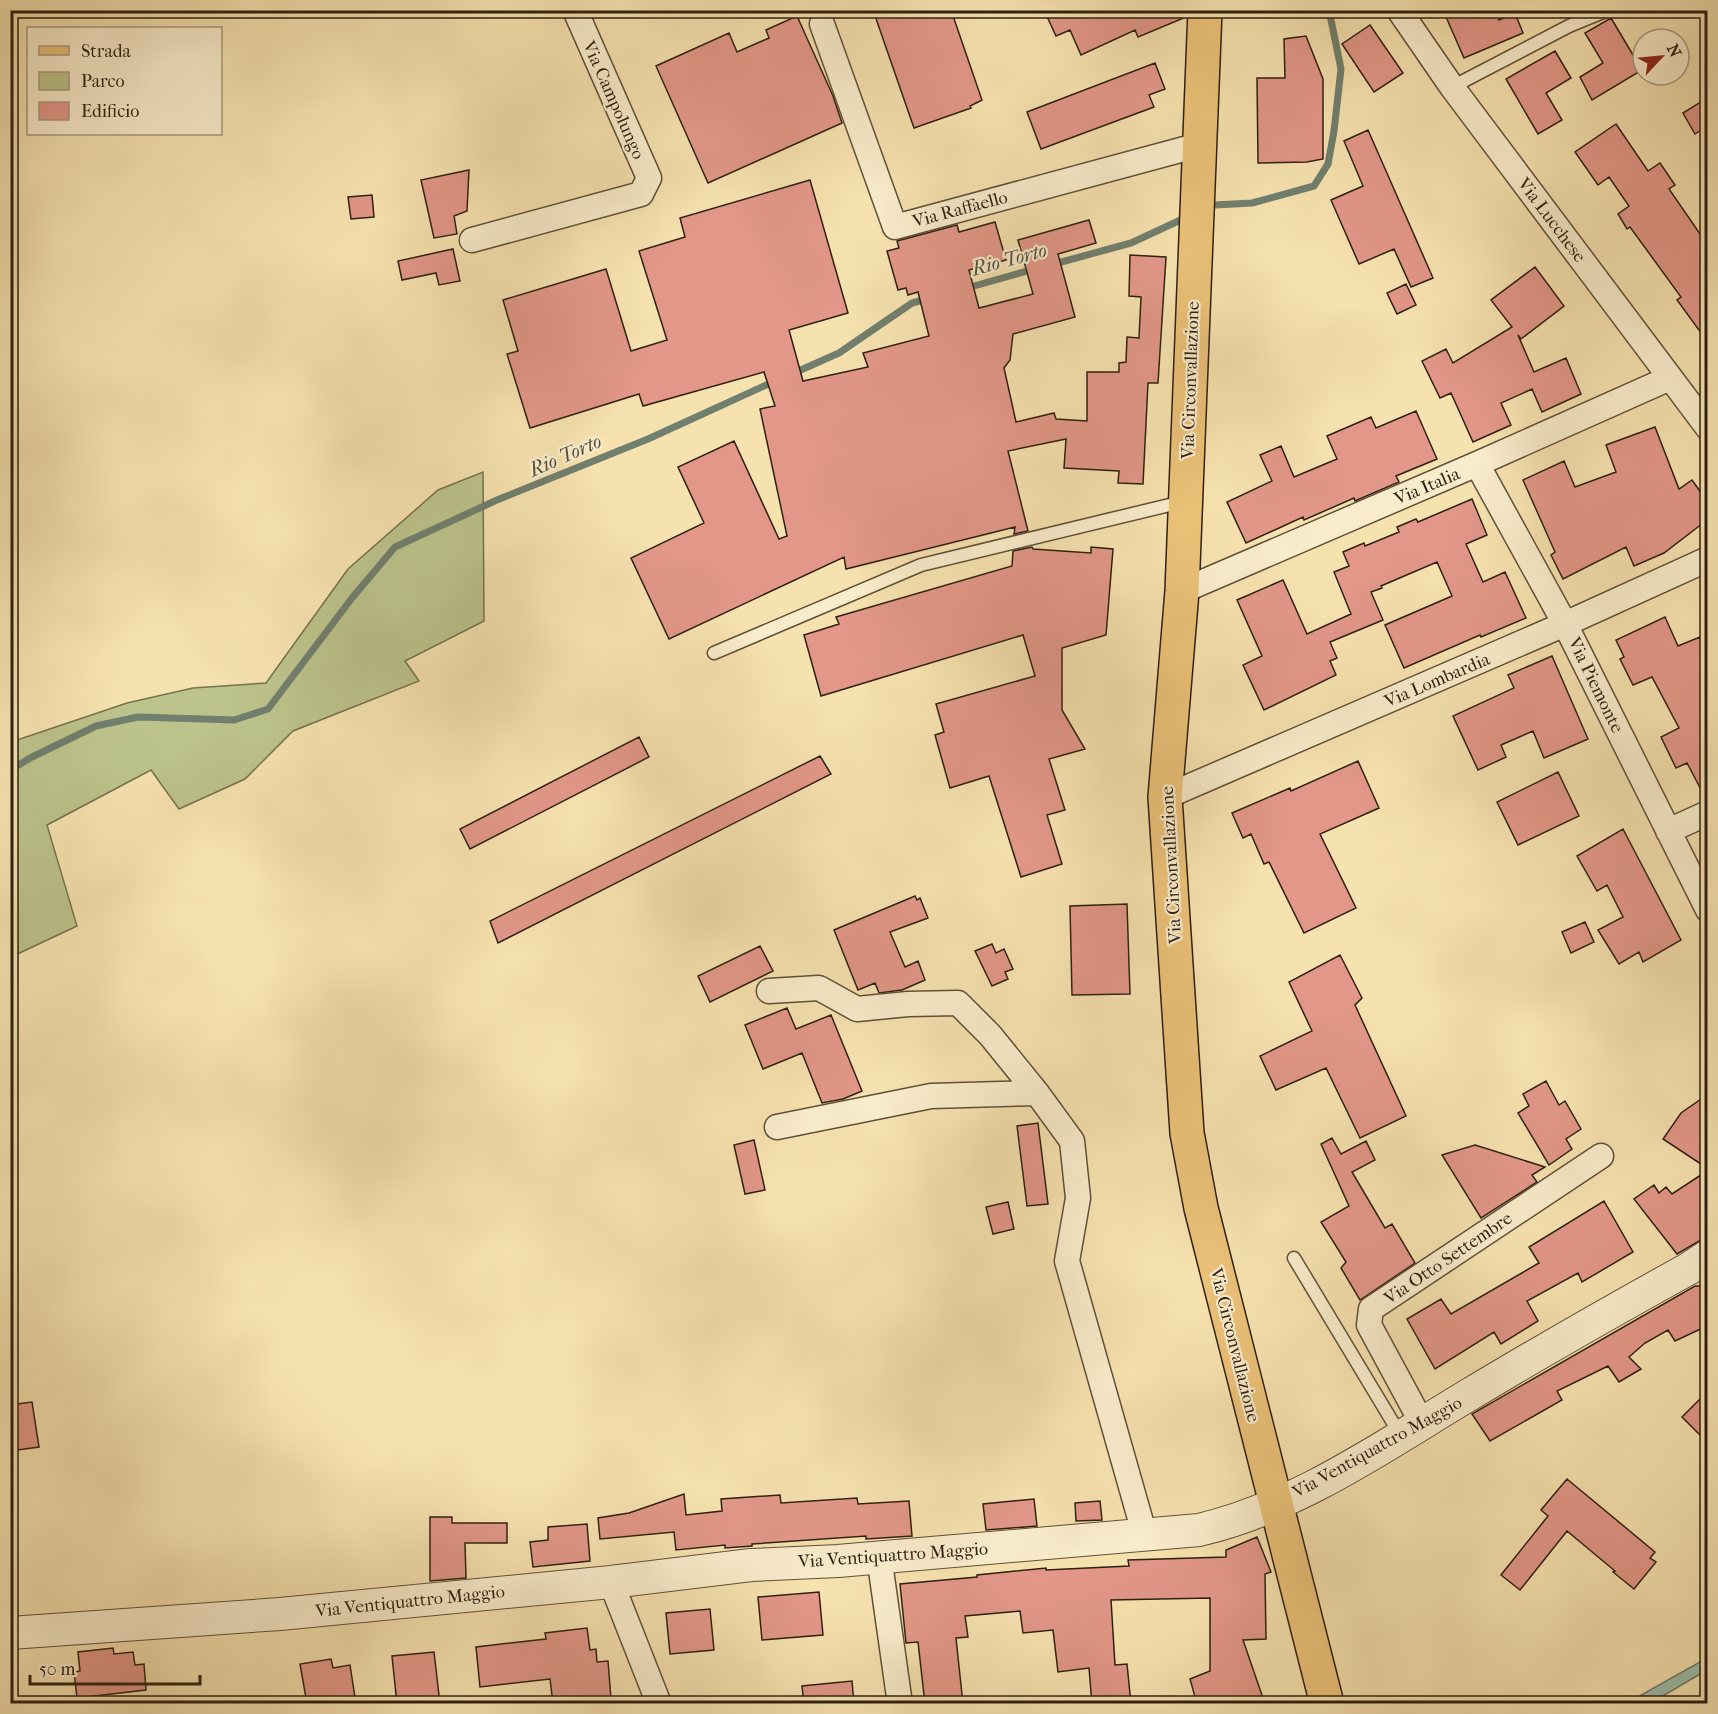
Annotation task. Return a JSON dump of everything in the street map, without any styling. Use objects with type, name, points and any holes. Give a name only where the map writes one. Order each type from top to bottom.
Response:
[{"type":"main road","name":"Via Circonvallazione","points":[[1205,10],[1182,591],[1165,797],[1186,1133],[1201,1208],[1327,1704]]},
{"type":"street","name":"Via Campolungo","points":[[472,240],[641,194],[649,178],[575,10]]},
{"type":"street","name":"Via Lucchese","points":[[1398,10],[1452,87],[1707,428]]},
{"type":"street","name":"Via Raffaello","points":[[822,24],[895,227],[1199,145]]},
{"type":"street","name":"Via Italia","points":[[1182,591],[1670,378]]},
{"type":"street","name":"Via Piemonte","points":[[1477,464],[1565,624],[1707,910]]},
{"type":"street","name":"Via Lombardia","points":[[1165,797],[1565,624],[1707,559]]},
{"type":"street","points":[[1668,831],[1707,813]]},
{"type":"street","points":[[769,991],[819,988],[857,1009],[908,1004],[958,1003],[990,1035],[1072,1141],[1078,1198],[1067,1261],[1145,1536]]},
{"type":"street","points":[[777,1127],[931,1096],[1037,1093]]},
{"type":"street","name":"Via Otto Settembre","points":[[1412,1430],[1369,1325],[1371,1309],[1601,1156]]},
{"type":"street","name":"Via Ventiquattro Maggio","points":[[10,1633],[280,1614],[610,1582],[751,1565],[838,1561],[1145,1536],[1219,1526],[1238,1520],[1332,1477],[1707,1256]]},
{"type":"street","points":[[879,1556],[900,1704]]},
{"type":"street","points":[[610,1582],[658,1704]]},
{"type":"lane","points":[[1452,87],[1569,27],[1608,10]]},
{"type":"lane","points":[[714,653],[921,565],[1185,501]]},
{"type":"lane","points":[[1294,1258],[1412,1430]]},
{"type":"green space","points":[[483,472],[484,621],[405,661],[419,681],[293,731],[245,779],[179,809],[151,770],[47,825],[77,926],[11,957],[11,742],[127,703],[193,688],[266,683],[348,569],[438,490]]},
{"type":"shaded area","points":[[1707,1658],[1707,1670],[1651,1703],[1627,1703]]},
{"type":"building","points":[[873,10],[951,10],[982,100],[970,106],[971,108],[914,128]]},
{"type":"building","points":[[1044,10],[1186,10],[1186,17],[1138,37],[1135,30],[1081,55],[1070,30],[1056,36]]},
{"type":"building","points":[[1443,10],[1495,10],[1499,20],[1515,13],[1523,33],[1464,58]]},
{"type":"building","points":[[797,16],[833,96],[842,123],[708,183],[656,66],[729,33],[737,52],[769,38],[766,30]]},
{"type":"building","points":[[1611,18],[1631,52],[1631,77],[1592,100],[1580,77],[1603,63],[1585,33]]},
{"type":"building","points":[[1370,25],[1403,73],[1374,92],[1342,44]]},
{"type":"building","points":[[1306,36],[1323,79],[1323,159],[1307,162],[1258,163],[1257,78],[1285,78],[1284,39]]},
{"type":"building","points":[[1555,51],[1571,78],[1546,93],[1562,120],[1538,134],[1506,79]]},
{"type":"building","points":[[1155,63],[1165,89],[1149,95],[1154,107],[1041,149],[1027,112]]},
{"type":"building","points":[[1707,98],[1707,126],[1695,134],[1683,113]]},
{"type":"building","points":[[1616,124],[1648,171],[1660,163],[1675,185],[1669,189],[1707,244],[1707,341],[1677,300],[1681,297],[1630,227],[1627,229],[1618,214],[1629,206],[1609,177],[1598,185],[1575,152]]},
{"type":"building","points":[[1368,130],[1433,278],[1411,287],[1394,249],[1359,264],[1331,200],[1363,186],[1344,141]]},
{"type":"building","points":[[469,170],[467,211],[454,216],[457,234],[434,238],[421,180]]},
{"type":"building","points":[[810,180],[848,313],[789,330],[803,381],[868,367],[863,353],[929,336],[918,292],[908,295],[906,288],[898,290],[887,251],[899,248],[897,241],[957,225],[959,232],[995,222],[1006,260],[969,270],[979,308],[1033,294],[1018,240],[1089,220],[1096,243],[1058,254],[1075,317],[1013,334],[1010,360],[1004,368],[1016,422],[1054,413],[1056,419],[1087,421],[1087,372],[1119,372],[1119,363],[1126,362],[1127,337],[1139,338],[1141,297],[1129,296],[1130,255],[1166,257],[1158,383],[1148,383],[1143,484],[1118,483],[1119,471],[1064,468],[1066,439],[1008,451],[1028,531],[1014,534],[1015,527],[846,569],[844,557],[669,639],[631,558],[704,523],[678,467],[734,441],[779,539],[787,536],[760,409],[775,406],[764,372],[643,406],[639,394],[530,428],[507,354],[518,351],[503,300],[606,269],[631,351],[667,340],[639,251],[685,237],[680,218]]},
{"type":"building","points":[[372,195],[374,217],[351,219],[348,197]]},
{"type":"building","points":[[453,249],[460,281],[439,285],[436,273],[402,280],[398,261]]},
{"type":"building","points":[[1535,267],[1564,306],[1521,339],[1518,335],[1534,372],[1566,358],[1581,394],[1542,412],[1532,389],[1501,403],[1511,425],[1473,442],[1451,393],[1440,398],[1422,361],[1446,349],[1453,363],[1512,327],[1491,300]]},
{"type":"building","points":[[1406,284],[1416,305],[1397,314],[1387,293]]},
{"type":"building","points":[[1416,411],[1437,459],[1396,476],[1399,482],[1355,501],[1354,498],[1304,520],[1303,517],[1246,543],[1227,502],[1272,481],[1260,455],[1281,446],[1294,477],[1337,459],[1327,436],[1371,417],[1376,428]]},
{"type":"building","points":[[1655,427],[1679,489],[1692,480],[1707,501],[1707,520],[1664,553],[1634,566],[1626,547],[1563,579],[1551,555],[1555,552],[1523,480],[1564,461],[1575,487],[1616,472],[1606,445]]},
{"type":"building","points":[[1472,499],[1487,535],[1466,544],[1483,582],[1505,572],[1526,618],[1404,668],[1385,625],[1452,596],[1437,562],[1371,592],[1383,620],[1330,642],[1337,658],[1330,661],[1336,675],[1264,710],[1243,665],[1262,656],[1237,600],[1283,580],[1307,634],[1351,614],[1334,572],[1349,566],[1343,552],[1364,543],[1365,546],[1399,532],[1397,527],[1416,519],[1418,522]]},
{"type":"building","points":[[1032,547],[1033,549],[1091,553],[1091,547],[1113,549],[1106,635],[1062,648],[1062,710],[1085,749],[1049,759],[1065,810],[1047,815],[1062,864],[1021,877],[989,776],[950,788],[935,735],[944,732],[936,704],[1035,676],[1023,635],[821,696],[804,635],[839,624],[836,617],[1012,566],[1013,551]]},
{"type":"building","points":[[1665,617],[1678,646],[1700,637],[1707,653],[1707,799],[1687,763],[1676,768],[1661,737],[1679,728],[1652,677],[1633,685],[1620,659],[1624,657],[1616,640]]},
{"type":"building","points":[[1552,656],[1588,739],[1544,758],[1533,731],[1501,745],[1506,757],[1478,770],[1453,716],[1514,688],[1508,675]]},
{"type":"building","points":[[639,737],[649,757],[470,849],[460,829]]},
{"type":"building","points":[[820,756],[831,774],[498,943],[490,921]]},
{"type":"building","points":[[1358,761],[1379,808],[1320,834],[1356,908],[1304,933],[1269,862],[1264,864],[1251,834],[1243,838],[1232,813],[1290,788],[1291,791]]},
{"type":"building","points":[[1558,772],[1579,816],[1518,845],[1497,802]]},
{"type":"building","points":[[1623,829],[1681,940],[1643,962],[1639,952],[1619,964],[1598,930],[1623,917],[1607,885],[1597,891],[1577,856]]},
{"type":"building","points":[[915,896],[917,900],[920,898],[928,918],[890,932],[905,967],[918,961],[925,980],[902,990],[879,993],[875,983],[858,990],[834,930]]},
{"type":"building","points":[[1127,904],[1130,994],[1072,995],[1070,906]]},
{"type":"building","points":[[1585,922],[1594,942],[1571,953],[1562,932]]},
{"type":"building","points":[[992,944],[996,953],[1004,949],[1013,969],[1005,972],[1008,979],[992,986],[975,951]]},
{"type":"building","points":[[760,946],[773,971],[710,1002],[698,976]]},
{"type":"building","points":[[1340,955],[1362,998],[1355,1005],[1406,1116],[1360,1138],[1326,1068],[1276,1090],[1260,1056],[1312,1031],[1289,982]]},
{"type":"building","points":[[787,1008],[796,1029],[831,1015],[862,1091],[843,1099],[822,1103],[802,1053],[763,1069],[745,1025]]},
{"type":"building","points":[[1546,1081],[1559,1105],[1565,1101],[1581,1129],[1566,1139],[1572,1149],[1549,1165],[1518,1113],[1529,1106],[1523,1094]]},
{"type":"building","points":[[1707,1095],[1707,1168],[1663,1139],[1681,1113]]},
{"type":"building","points":[[1038,1123],[1048,1204],[1027,1206],[1017,1126]]},
{"type":"building","points":[[1332,1138],[1341,1154],[1366,1141],[1375,1160],[1352,1172],[1385,1228],[1392,1224],[1415,1263],[1360,1300],[1341,1268],[1346,1262],[1321,1222],[1349,1206],[1321,1144]]},
{"type":"building","points":[[754,1140],[765,1190],[745,1194],[734,1145]]},
{"type":"building","points":[[1475,1145],[1545,1167],[1532,1175],[1537,1182],[1481,1218],[1442,1155]]},
{"type":"building","points":[[1707,1171],[1707,1231],[1701,1240],[1677,1254],[1634,1199],[1654,1185],[1659,1193],[1666,1187],[1672,1194]]},
{"type":"building","points":[[1604,1201],[1633,1252],[1582,1282],[1578,1273],[1527,1301],[1538,1321],[1501,1344],[1494,1332],[1435,1369],[1407,1319],[1441,1299],[1451,1314],[1539,1263],[1529,1247]]},
{"type":"building","points":[[1008,1202],[1014,1229],[993,1234],[986,1207]]},
{"type":"building","points":[[1695,1286],[1707,1286],[1707,1326],[1675,1341],[1668,1330],[1645,1343],[1629,1357],[1641,1369],[1619,1382],[1608,1366],[1557,1391],[1562,1400],[1490,1441],[1472,1414]]},
{"type":"building","points":[[1707,1392],[1707,1442],[1682,1417]]},
{"type":"building","points":[[32,1402],[39,1447],[10,1451],[10,1405]]},
{"type":"building","points":[[1567,1479],[1655,1552],[1650,1558],[1656,1562],[1634,1589],[1567,1531],[1520,1590],[1501,1575],[1548,1516],[1541,1510]]},
{"type":"building","points":[[684,1494],[686,1515],[722,1511],[721,1499],[780,1495],[781,1503],[857,1498],[858,1504],[909,1501],[912,1536],[866,1539],[866,1536],[676,1550],[674,1532],[600,1539],[598,1518],[629,1513]]},
{"type":"building","points":[[1034,1499],[1037,1526],[986,1530],[983,1504]]},
{"type":"building","points":[[1100,1501],[1102,1520],[1076,1521],[1075,1503]]},
{"type":"building","points":[[430,1517],[452,1517],[452,1523],[507,1523],[507,1543],[465,1543],[466,1578],[430,1581]]},
{"type":"building","points":[[587,1524],[590,1561],[533,1567],[530,1542],[548,1540],[548,1527]]},
{"type":"building","points":[[1257,1537],[1271,1572],[1265,1574],[1266,1639],[1243,1640],[1265,1704],[1197,1704],[1190,1679],[1210,1671],[1210,1598],[1111,1600],[1115,1665],[1127,1664],[1131,1704],[1092,1704],[1089,1668],[1058,1672],[1053,1630],[1023,1633],[1020,1611],[965,1616],[968,1637],[956,1638],[963,1704],[925,1704],[918,1642],[906,1643],[900,1584],[1046,1568],[1046,1570],[1129,1566],[1128,1560],[1226,1557],[1226,1550]]},
{"type":"building","points":[[819,1592],[823,1635],[762,1640],[758,1597]]},
{"type":"building","points":[[710,1609],[714,1650],[670,1654],[666,1613]]},
{"type":"building","points":[[587,1628],[590,1650],[596,1649],[597,1662],[608,1661],[611,1699],[553,1704],[550,1679],[480,1687],[476,1647],[546,1639],[545,1633]]},
{"type":"building","points":[[113,1648],[114,1654],[133,1652],[135,1665],[144,1664],[146,1690],[77,1698],[74,1672],[80,1671],[78,1652]]},
{"type":"building","points":[[434,1652],[440,1704],[397,1704],[392,1656]]},
{"type":"building","points":[[331,1659],[333,1668],[350,1665],[356,1704],[307,1704],[300,1664]]},
{"type":"building","points":[[852,1681],[854,1704],[804,1704],[802,1686]]},
{"type":"waterway","points":[[1215,205],[1252,203],[1314,186],[1328,164],[1341,69],[1329,10]]},
{"type":"waterway","name":"Rio Torto","points":[[1054,264],[1131,243],[1187,217]]},
{"type":"waterway","name":"Rio Torto","points":[[967,288],[1034,269]]},
{"type":"waterway","name":"Rio Torto","points":[[794,373],[839,353],[912,303],[927,299]]},
{"type":"waterway","name":"Rio Torto","points":[[10,770],[96,726],[138,717],[234,720],[268,709],[352,598],[395,547],[497,500],[648,439],[775,381]]}]
